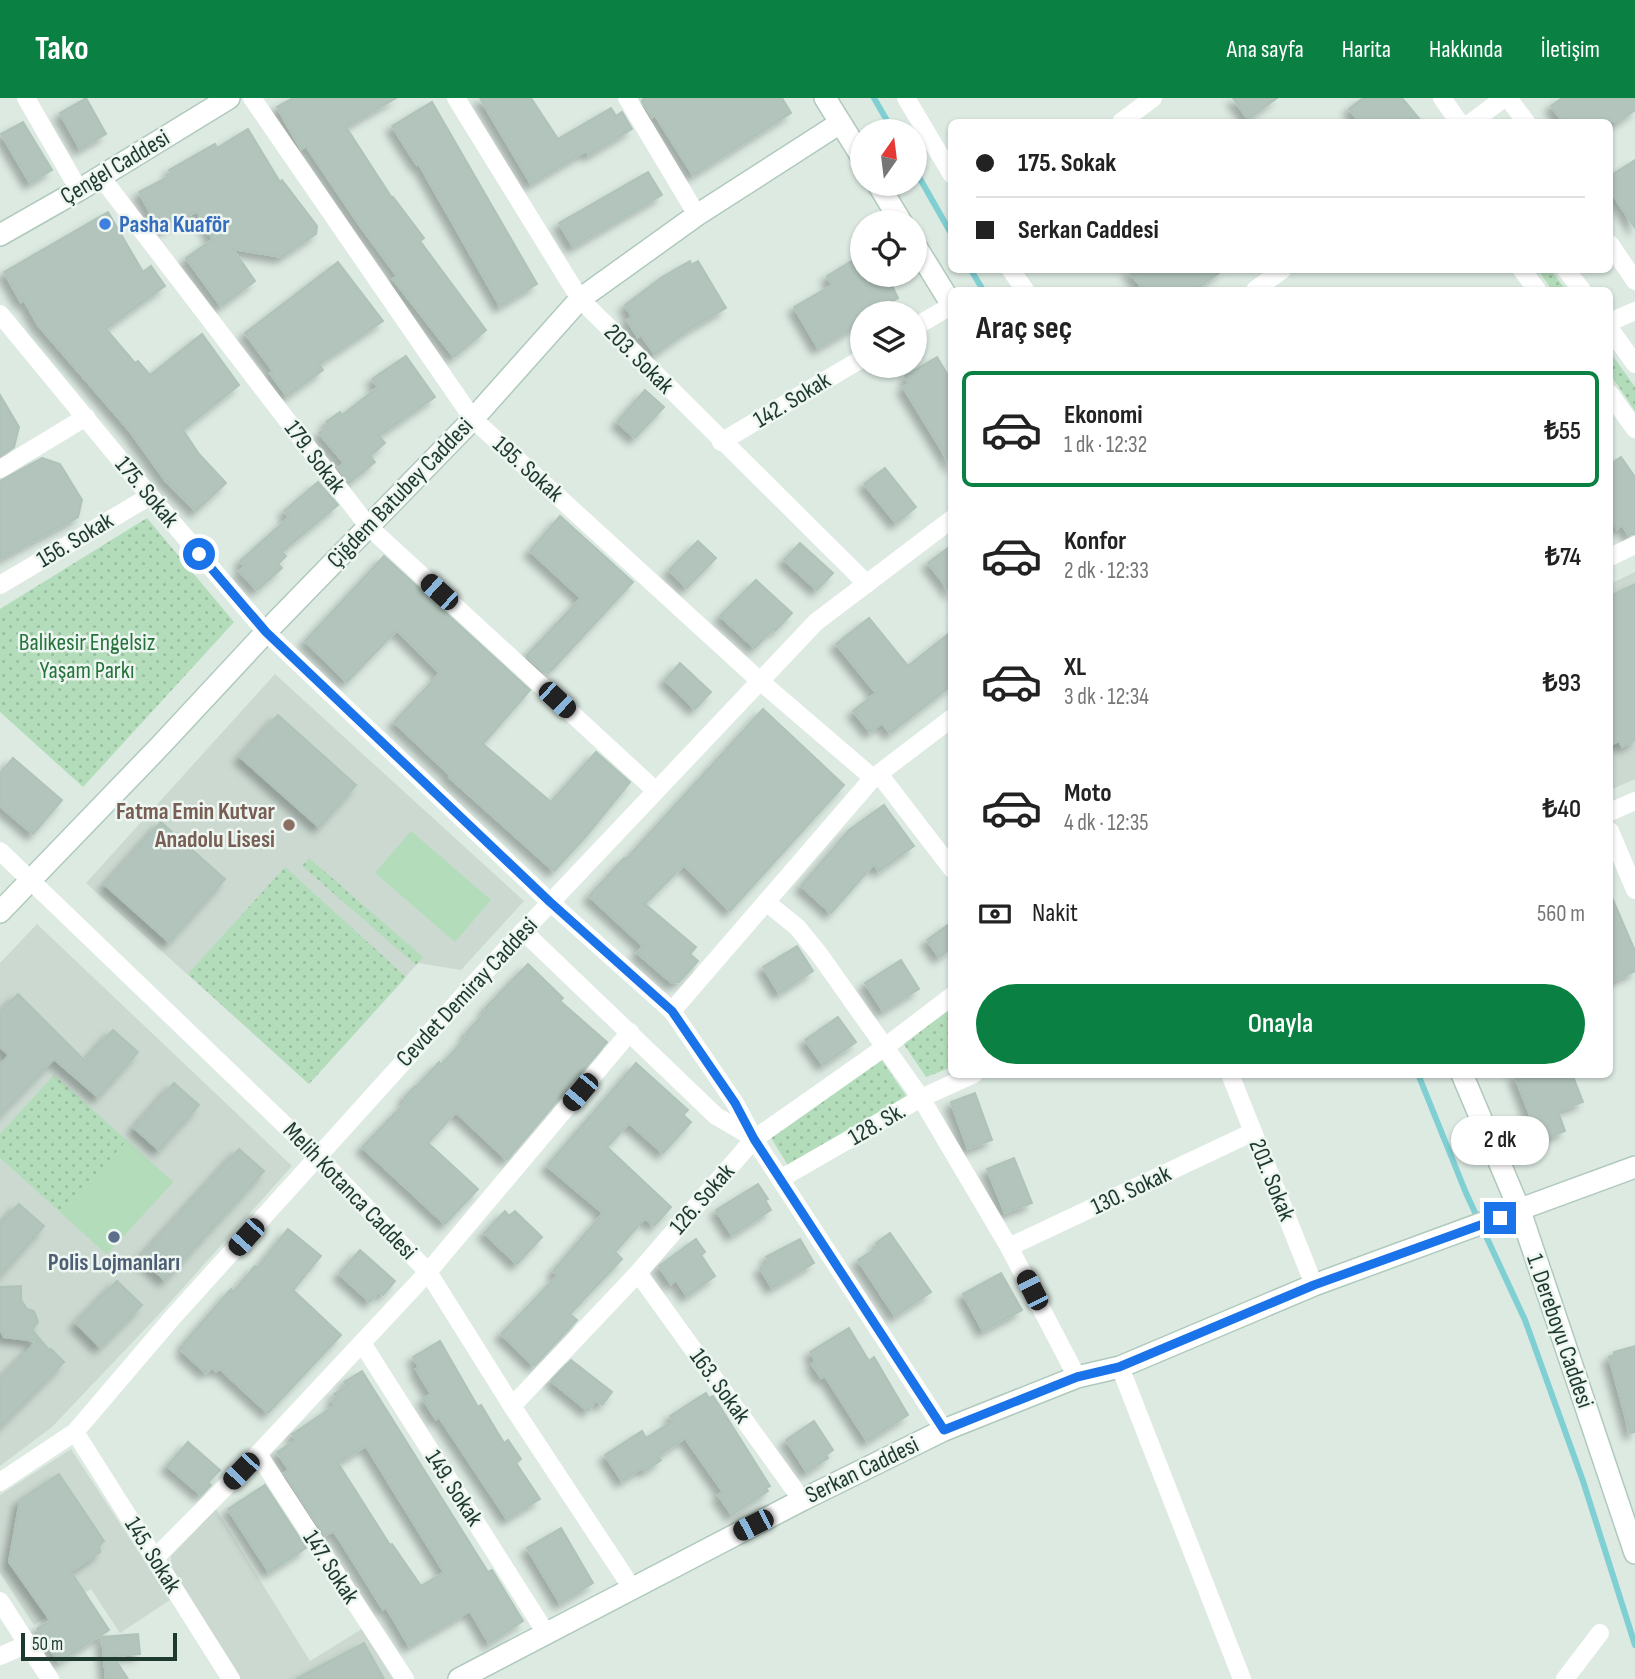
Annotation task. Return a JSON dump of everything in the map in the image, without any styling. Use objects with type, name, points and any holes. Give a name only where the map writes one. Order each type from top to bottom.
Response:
[{"type":"main road","name":"Çengel Caddesi","points":[[0,235],[229,98]]},
{"type":"main road","points":[[825,98],[850,139]]},
{"type":"main road","name":"Çiğdem Batubey Caddesi","points":[[0,912],[473,419],[580,299],[697,215],[840,123]]},
{"type":"main road","points":[[927,264],[948,299]]},
{"type":"main road","name":"1. Dereboyu Caddesi","points":[[1464,1078],[1520,1211],[1635,1553]]},
{"type":"main road","name":"Serkan Caddesi","points":[[459,1679],[802,1500],[944,1430],[1077,1377],[1119,1367],[1314,1285],[1635,1167]]},
{"type":"street","points":[[26,98],[79,190]]},
{"type":"street","name":"195. Sokak","points":[[252,98],[473,419],[760,681],[876,776],[948,864]]},
{"type":"street","name":"203. Sokak","points":[[456,98],[580,299],[721,442],[867,584]]},
{"type":"street","points":[[627,98],[697,215]]},
{"type":"street","points":[[906,98],[948,168]]},
{"type":"street","points":[[1125,119],[1153,98]]},
{"type":"street","points":[[1442,98],[1457,119]]},
{"type":"street","points":[[1476,119],[1506,98],[1524,119]]},
{"type":"street","name":"179. Sokak","points":[[101,177],[368,526],[656,791]]},
{"type":"street","points":[[1613,248],[1634,276]]},
{"type":"street","points":[[1260,287],[1278,273]]},
{"type":"street","points":[[1568,273],[1580,287]]},
{"type":"street","points":[[927,320],[948,307]]},
{"type":"street","points":[[1613,321],[1635,311]]},
{"type":"street","name":"175. Sokak","points":[[0,314],[266,632],[550,902],[672,1011],[735,1103],[754,1139],[782,1178],[944,1430]]},
{"type":"street","points":[[1613,333],[1635,364]]},
{"type":"street","name":"142. Sokak","points":[[721,442],[850,366]]},
{"type":"street","points":[[1613,398],[1635,429]]},
{"type":"street","points":[[0,469],[86,417]]},
{"type":"street","name":"156. Sokak","points":[[0,585],[150,496]]},
{"type":"street","name":"Cevdet Demiray Caddesi","points":[[0,1482],[75,1432],[317,1156],[550,902],[816,622],[948,522]]},
{"type":"street","points":[[1613,556],[1635,545]]},
{"type":"street","points":[[672,1011],[876,776],[948,721]]},
{"type":"street","points":[[1613,811],[1635,801]]},
{"type":"street","points":[[1613,838],[1635,890]]},
{"type":"street","name":"Melih Kotanca Caddesi","points":[[0,851],[317,1156],[428,1272],[512,1406],[632,1588]]},
{"type":"street","points":[[766,902],[797,927],[819,954],[921,1098],[1009,1247],[1077,1377]]},
{"type":"street","points":[[523,931],[716,1116],[754,1139]]},
{"type":"street","name":"126. Sokak","points":[[512,1406],[638,1273],[754,1139],[948,999]]},
{"type":"street","points":[[155,1558],[258,1454],[428,1272],[630,1032]]},
{"type":"street","name":"128. Sk.","points":[[782,1178],[921,1098],[965,1078]]},
{"type":"street","name":"201. Sokak","points":[[1232,1078],[1314,1285]]},
{"type":"street","name":"130. Sokak","points":[[1009,1247],[1253,1132]]},
{"type":"street","name":"163. Sokak","points":[[638,1273],[802,1500]]},
{"type":"street","name":"149. Sokak","points":[[362,1343],[547,1633]]},
{"type":"street","points":[[1119,1367],[1242,1679]]},
{"type":"street","name":"145. Sokak","points":[[75,1432],[231,1679]]},
{"type":"street","name":"147. Sokak","points":[[258,1454],[405,1679]]},
{"type":"street","points":[[0,1601],[50,1679]]},
{"type":"street","points":[[1565,1679],[1600,1633]]},
{"type":"street","points":[[0,1656],[28,1644]]},
{"type":"shaded area","points":[[1635,572],[1635,779],[1613,789],[1613,583]]},
{"type":"shaded area","name":"Fatma Emin Kutvar Anadolu Lisesi","points":[[275,674],[524,901],[461,970],[418,963],[309,1084],[86,883]]},
{"type":"shaded area","name":"Polis Lojmanları","points":[[37,924],[292,1166],[164,1309],[52,1427],[0,1466],[0,963]]},
{"type":"shaded area","points":[[71,1449],[170,1600],[120,1633],[91,1589],[34,1625],[0,1573],[0,1495]]},
{"type":"shaded area","points":[[216,1509],[310,1661],[362,1629],[393,1679],[241,1679],[171,1566],[171,1556]]},
{"type":"green space","points":[[1540,273],[1553,273],[1564,287],[1550,287]]},
{"type":"green space","points":[[1613,356],[1635,387],[1635,411],[1613,378]]},
{"type":"green space","name":"Balıkesir Engelsiz Yaşam Parkı","points":[[147,518],[234,622],[83,787],[0,712],[0,609]]},
{"type":"green space","points":[[411,831],[491,900],[455,942],[375,873]]},
{"type":"green space","points":[[309,858],[423,957],[416,965],[302,866]]},
{"type":"green space","points":[[285,867],[406,977],[309,1084],[188,974]]},
{"type":"green space","points":[[948,1011],[948,1069],[926,1077],[903,1043]]},
{"type":"green space","points":[[881,1059],[907,1097],[789,1167],[771,1138]]},
{"type":"green space","points":[[54,1075],[173,1182],[107,1254],[0,1158],[0,1134]]},
{"type":"green space","points":[[126,1141],[173,1182],[107,1254],[62,1214]]},
{"type":"building","points":[[86,98],[106,134],[80,149],[60,113]]},
{"type":"building","points":[[293,98],[396,98],[346,127],[392,198],[424,238],[420,241],[486,330],[454,357],[393,279],[397,276],[306,146],[301,149],[277,107]]},
{"type":"building","points":[[480,98],[531,98],[558,139],[611,108],[616,116],[622,112],[632,129],[589,155],[586,151],[531,184]]},
{"type":"building","points":[[644,98],[782,98],[791,113],[693,175],[655,115],[652,117],[642,101]]},
{"type":"building","points":[[1233,98],[1277,98],[1248,119]]},
{"type":"building","points":[[1363,98],[1402,98],[1420,119],[1357,119],[1349,109]]},
{"type":"building","points":[[1562,98],[1635,98],[1635,110],[1618,122],[1613,122],[1613,119],[1561,119],[1551,106]]},
{"type":"building","points":[[432,102],[537,284],[500,306],[419,164],[417,165],[392,126]]},
{"type":"building","points":[[23,122],[52,170],[30,183],[1,134]]},
{"type":"building","points":[[248,129],[280,182],[282,180],[317,226],[316,234],[282,257],[233,249],[255,281],[221,306],[186,258],[213,239],[197,211],[160,231],[139,192],[172,175],[169,170],[215,144],[217,148]]},
{"type":"building","points":[[1635,160],[1635,228],[1613,195],[1613,174]]},
{"type":"building","points":[[648,172],[662,195],[573,247],[559,223]]},
{"type":"building","points":[[108,212],[143,272],[151,266],[165,286],[106,329],[135,363],[138,361],[150,375],[202,334],[239,385],[183,430],[199,454],[226,483],[196,511],[165,480],[129,430],[38,325],[4,272]]},
{"type":"building","points":[[690,261],[691,265],[698,261],[726,308],[655,354],[641,335],[638,337],[627,320],[632,317],[625,305],[662,277]]},
{"type":"building","points":[[338,262],[383,321],[319,364],[323,370],[287,396],[270,373],[273,371],[245,333]]},
{"type":"building","points":[[850,262],[850,287],[893,287],[898,298],[893,301],[850,301],[850,330],[818,348],[794,307],[832,285],[827,276]]},
{"type":"building","points":[[1130,273],[1219,273],[1199,287],[1142,287]]},
{"type":"building","points":[[406,356],[435,397],[379,436],[385,443],[370,456],[375,462],[349,483],[338,468],[344,463],[319,433],[329,426],[326,422],[340,412],[342,415],[378,387],[372,379]]},
{"type":"building","points":[[937,357],[948,375],[948,460],[903,387],[909,383],[906,378],[927,378],[927,363]]},
{"type":"building","points":[[645,390],[664,407],[635,438],[617,422]]},
{"type":"building","points":[[0,395],[19,427],[14,447],[0,456]]},
{"type":"building","points":[[1621,457],[1635,477],[1635,534],[1629,535],[1622,525],[1617,529],[1613,523],[1613,462]]},
{"type":"building","points":[[42,458],[60,464],[82,500],[78,517],[0,559],[0,481]]},
{"type":"building","points":[[885,468],[916,507],[896,523],[864,484]]},
{"type":"building","points":[[318,482],[338,505],[282,552],[286,556],[278,564],[282,568],[257,590],[239,571],[245,566],[240,561],[289,517],[284,511]]},
{"type":"building","points":[[560,516],[633,582],[551,671],[548,669],[545,673],[526,656],[581,598],[530,551]]},
{"type":"building","points":[[698,541],[716,558],[687,588],[669,570]]},
{"type":"building","points":[[800,543],[833,573],[817,590],[784,560]]},
{"type":"building","points":[[948,548],[948,589],[928,563]]},
{"type":"building","points":[[384,556],[530,690],[483,744],[551,802],[596,752],[630,782],[554,871],[449,777],[450,775],[394,722],[440,673],[397,630],[347,682],[305,641]]},
{"type":"building","points":[[756,580],[792,613],[755,648],[720,616]]},
{"type":"building","points":[[1635,584],[1635,740],[1622,747],[1619,741],[1613,744],[1613,595]]},
{"type":"building","points":[[869,618],[908,666],[948,634],[948,688],[890,733],[882,723],[870,732],[853,711],[876,693],[836,644]]},
{"type":"building","points":[[680,663],[711,692],[695,709],[665,680]]},
{"type":"building","points":[[763,709],[844,785],[730,911],[684,865],[645,904],[696,947],[690,954],[698,961],[679,982],[672,983],[637,953],[643,946],[589,896]]},
{"type":"building","points":[[278,715],[356,785],[319,827],[240,757]]},
{"type":"building","points":[[13,758],[62,800],[33,834],[0,806],[0,773]]},
{"type":"building","points":[[884,805],[914,846],[879,871],[874,864],[831,913],[801,886],[849,830]]},
{"type":"building","points":[[161,822],[225,879],[169,942],[105,885]]},
{"type":"building","points":[[1613,900],[1635,951],[1635,971],[1613,981]]},
{"type":"building","points":[[948,925],[948,951],[939,957],[927,940]]},
{"type":"building","points":[[797,946],[813,971],[779,993],[763,967]]},
{"type":"building","points":[[901,960],[919,989],[883,1011],[865,983]]},
{"type":"building","points":[[528,964],[563,998],[560,1001],[607,1042],[507,1160],[456,1112],[428,1143],[478,1189],[445,1224],[362,1147],[407,1101],[404,1098],[415,1086],[439,1062],[441,1065],[465,1039],[467,1032],[487,1010],[485,1008]]},
{"type":"building","points":[[18,994],[85,1061],[113,1030],[138,1052],[98,1097],[54,1059],[0,1115],[0,1065],[9,1055],[0,1047],[0,1012]]},
{"type":"building","points":[[838,1017],[856,1042],[823,1065],[805,1040]]},
{"type":"building","points":[[636,1063],[688,1110],[683,1115],[691,1122],[663,1153],[629,1123],[607,1147],[671,1207],[654,1226],[645,1218],[615,1252],[622,1259],[570,1314],[577,1320],[534,1366],[501,1334],[558,1275],[553,1271],[603,1213],[547,1166]]},
{"type":"building","points":[[1516,1078],[1574,1078],[1583,1102],[1558,1111],[1565,1131],[1540,1141]]},
{"type":"building","points":[[174,1083],[199,1105],[159,1150],[134,1128]]},
{"type":"building","points":[[975,1093],[992,1140],[968,1149],[951,1102]]},
{"type":"building","points":[[239,1149],[264,1171],[165,1280],[140,1258]]},
{"type":"building","points":[[1014,1158],[1032,1203],[1005,1213],[987,1169]]},
{"type":"building","points":[[758,1184],[768,1199],[765,1200],[771,1210],[732,1235],[716,1210]]},
{"type":"building","points":[[19,1204],[44,1226],[0,1276],[0,1225]]},
{"type":"building","points":[[505,1211],[509,1216],[515,1211],[542,1237],[517,1264],[484,1233]]},
{"type":"building","points":[[288,1229],[321,1256],[293,1290],[341,1335],[268,1413],[219,1368],[216,1371],[212,1367],[206,1373],[182,1351],[186,1347],[183,1344],[231,1289],[233,1292],[255,1266],[257,1268]]},
{"type":"building","points":[[890,1233],[931,1292],[895,1316],[858,1260],[878,1247],[876,1243]]},
{"type":"building","points":[[696,1239],[705,1252],[701,1255],[715,1276],[687,1296],[676,1280],[671,1284],[659,1266]]},
{"type":"building","points":[[800,1239],[814,1263],[772,1288],[760,1268],[769,1262],[766,1257]]},
{"type":"building","points":[[360,1250],[395,1281],[383,1295],[379,1291],[370,1302],[339,1274]]},
{"type":"building","points":[[1001,1273],[1022,1310],[983,1331],[963,1294]]},
{"type":"building","points":[[117,1281],[142,1305],[100,1347],[76,1323]]},
{"type":"building","points":[[21,1286],[21,1300],[27,1309],[34,1311],[38,1322],[32,1330],[49,1350],[64,1362],[0,1427],[0,1379],[37,1341],[4,1337],[0,1329],[0,1287]]},
{"type":"building","points":[[849,1328],[869,1361],[874,1357],[908,1415],[867,1441],[825,1376],[821,1378],[812,1364],[816,1362],[810,1352]]},
{"type":"building","points":[[440,1341],[478,1407],[481,1405],[504,1443],[508,1440],[521,1459],[516,1463],[540,1499],[507,1519],[439,1417],[436,1419],[423,1399],[431,1394],[416,1369],[419,1367],[413,1357]]},
{"type":"building","points":[[1635,1346],[1635,1432],[1630,1433],[1609,1357],[1614,1355],[1614,1352]]},
{"type":"building","points":[[571,1360],[612,1392],[602,1405],[596,1400],[588,1411],[551,1381]]},
{"type":"building","points":[[362,1371],[488,1572],[492,1570],[523,1621],[489,1643],[470,1611],[409,1646],[386,1607],[383,1609],[333,1531],[325,1536],[284,1473],[289,1470],[277,1452],[296,1440],[292,1434],[335,1405],[332,1401],[337,1398],[334,1394],[347,1386],[344,1382]],"holes":[[[366,1446],[444,1572],[421,1586],[392,1544],[390,1545],[338,1463]]]},
{"type":"building","points":[[706,1393],[709,1398],[713,1396],[770,1486],[766,1488],[768,1491],[732,1515],[718,1495],[723,1492],[685,1438],[658,1456],[661,1460],[645,1471],[642,1468],[622,1481],[605,1455],[642,1431],[646,1438],[673,1421],[670,1416]]},
{"type":"building","points":[[814,1421],[833,1450],[826,1455],[828,1458],[807,1472],[786,1440]]},
{"type":"building","points":[[188,1442],[220,1470],[208,1482],[211,1485],[201,1495],[167,1466]]},
{"type":"building","points":[[59,1474],[104,1541],[99,1546],[100,1552],[71,1572],[109,1630],[59,1662],[37,1629],[50,1620],[9,1562],[20,1500]]},
{"type":"building","points":[[265,1485],[306,1548],[269,1572],[228,1509]]},
{"type":"building","points":[[561,1528],[593,1583],[560,1603],[527,1548]]},
{"type":"building","points":[[138,1634],[140,1654],[113,1656],[128,1679],[106,1679],[102,1637]]},
{"type":"building","points":[[364,1643],[384,1679],[296,1679]]},
{"type":"waterway","points":[[874,98],[886,119]]},
{"type":"waterway","points":[[928,193],[948,228]]},
{"type":"waterway","points":[[973,273],[981,287]]},
{"type":"waterway","points":[[1420,1078],[1466,1193],[1525,1320],[1583,1481],[1635,1645]]},
{"type":"place","name":"Pasha Kuaför","points":[[105,224]]},
{"type":"place","name":"Fatma Emin Kutvar Anadolu Lisesi","points":[[289,825]]},
{"type":"place","name":"Polis Lojmanları","points":[[114,1237]]},
{"type":"route","points":[[199,554],[266,632],[550,902],[672,1011],[735,1103],[754,1139],[782,1178],[944,1430],[1077,1377],[1119,1367],[1314,1285],[1500,1218]]}]
